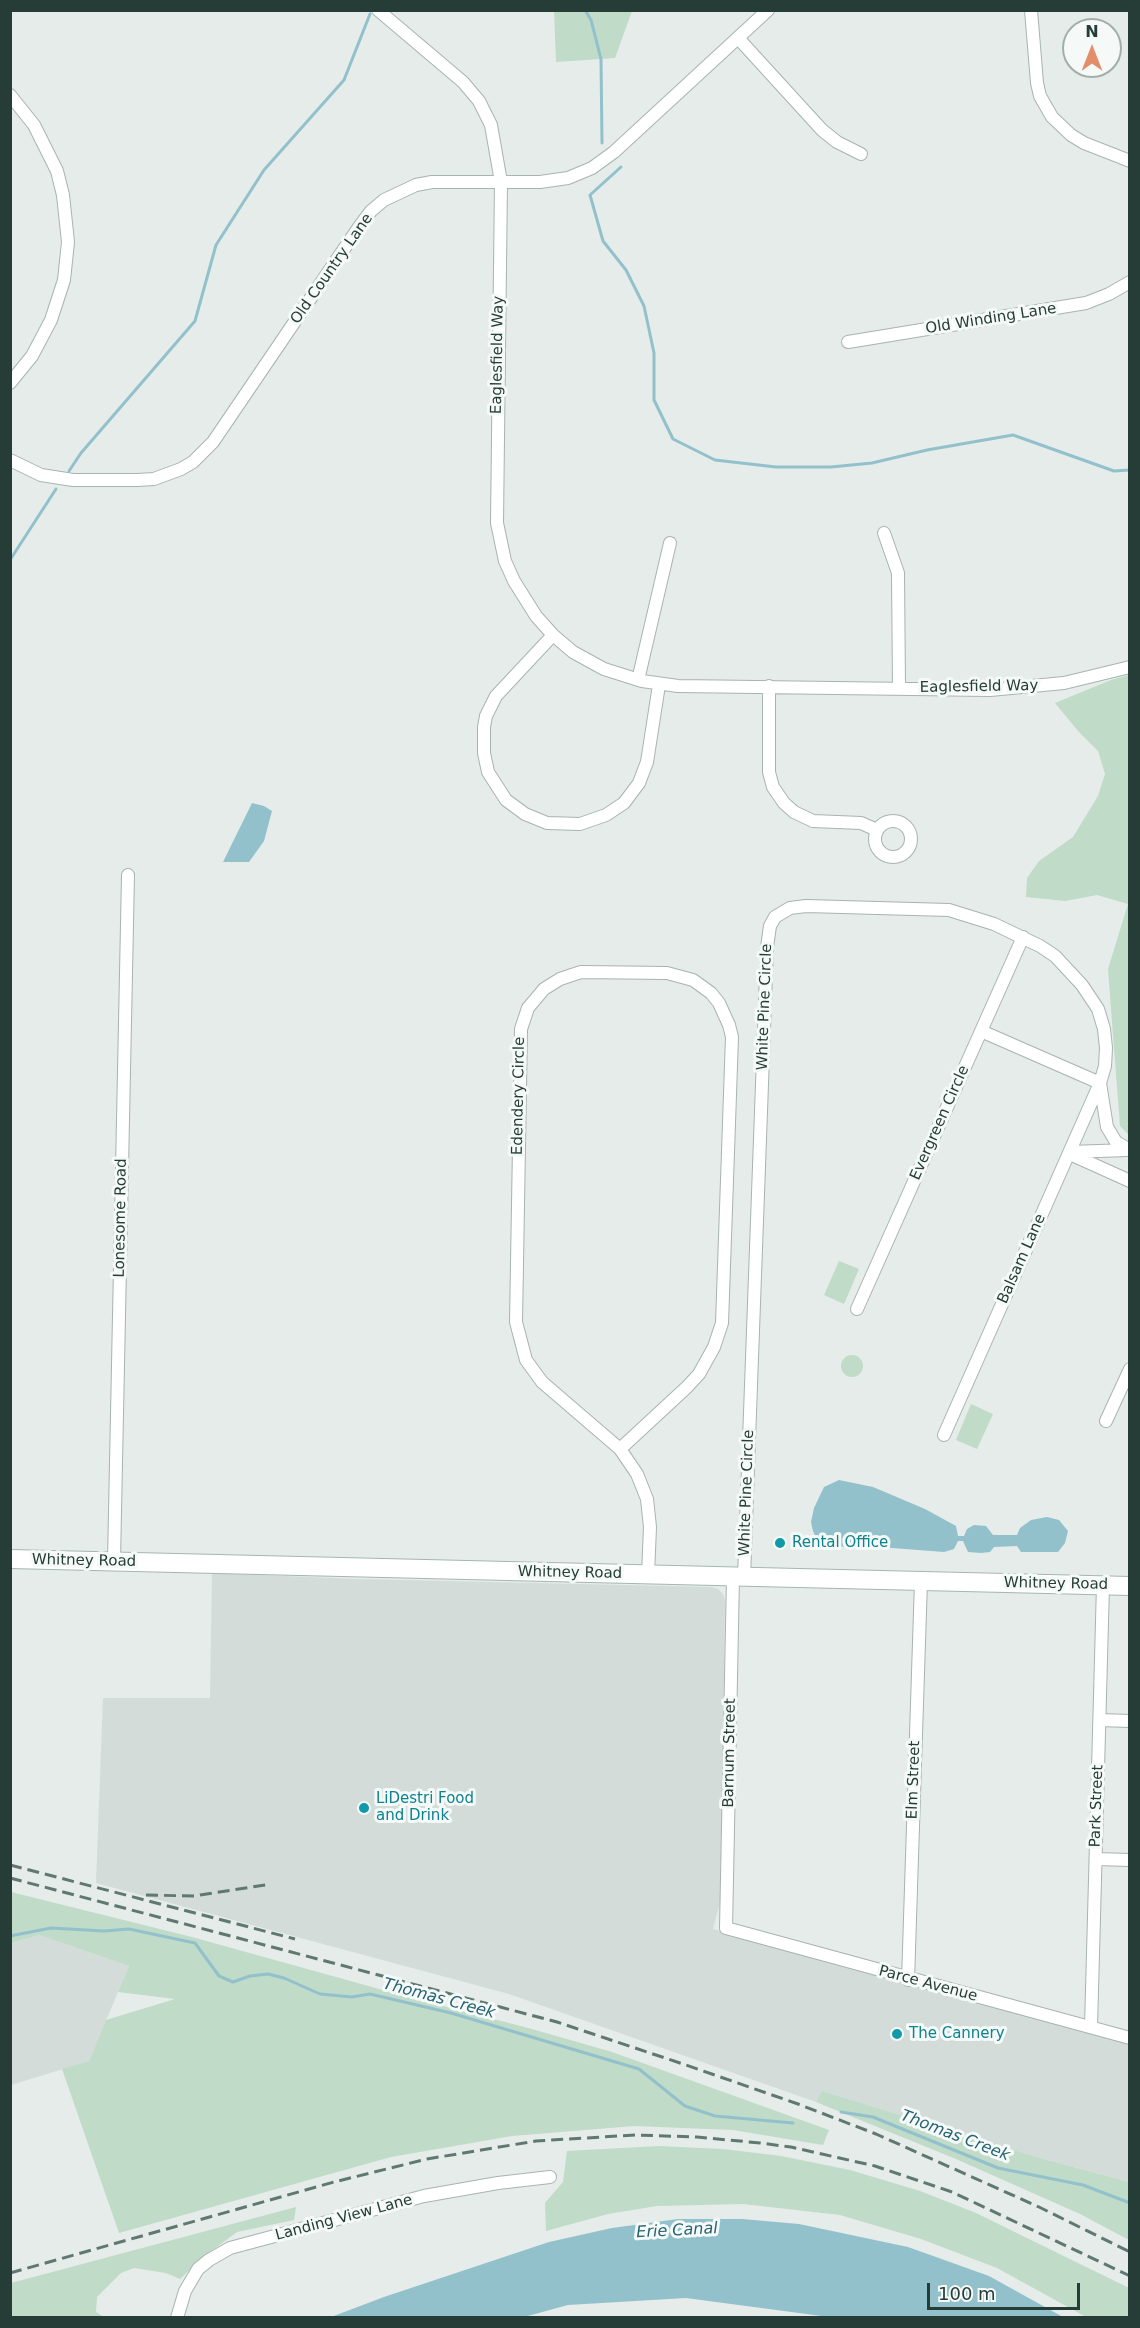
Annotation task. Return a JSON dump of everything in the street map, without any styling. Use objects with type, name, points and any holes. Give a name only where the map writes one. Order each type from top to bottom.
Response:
[{"type":"main road","name":"Whitney Road","points":[[10,1560],[1130,1586]]},
{"type":"street","name":"Eaglesfield Way","points":[[378,10],[463,82],[486,112],[495,139],[501,182],[497,523],[505,561],[514,581],[536,616],[553,635],[586,660],[604,669],[659,685],[990,690],[1064,683],[1130,667]]},
{"type":"street","name":"Old Country Lane","points":[[10,460],[41,475],[73,480],[137,480],[168,475],[193,462],[213,442],[370,212],[384,200],[416,185],[432,182],[554,181],[580,174],[600,163],[768,10]]},
{"type":"street","points":[[1031,10],[1037,83],[1040,96],[1053,117],[1066,131],[1084,143],[1130,161]]},
{"type":"street","points":[[738,38],[822,130],[837,142],[861,153]]},
{"type":"street","points":[[10,95],[34,125],[57,171],[63,195],[68,242],[64,280],[51,320],[32,356],[10,382]]},
{"type":"street","name":"Old Winding Lane","points":[[848,342],[1086,303],[1130,282]]},
{"type":"street","name":"Eaglesfield Way","points":[[884,533],[898,573],[899,688]]},
{"type":"street","points":[[638,680],[670,543]]},
{"type":"street","points":[[553,635],[496,696],[484,727],[484,753],[488,772],[506,800],[525,814],[558,825],[580,824],[606,815],[624,802],[639,783],[647,762],[659,685]]},
{"type":"street","points":[[769,686],[769,772],[773,787],[784,803],[794,812],[813,821],[861,824],[878,830]]},
{"type":"street","name":"Lonesome Road","points":[[114,1561],[128,875]]},
{"type":"street","name":"White Pine Circle","points":[[739,1577],[767,947],[770,926],[775,917],[783,911],[798,906],[926,908],[970,915],[1023,937],[1055,956],[1070,970],[1098,1009],[1104,1029],[1106,1048],[1105,1066],[1100,1083],[1107,1127],[1110,1136],[1129,1150]]},
{"type":"street","name":"Evergreen Circle","points":[[857,1309],[1023,937]]},
{"type":"street","name":"Edendery Circle","points":[[620,1449],[699,1374],[714,1347],[724,1309],[732,1037],[725,1013],[711,993],[693,980],[667,973],[581,972],[560,979],[544,989],[528,1008],[521,1029],[515,1308],[518,1335],[526,1360],[542,1382],[552,1393],[620,1449],[638,1474],[647,1499],[650,1527],[648,1575]]},
{"type":"street","points":[[981,1031],[1100,1083]]},
{"type":"street","name":"Balsam Lane","points":[[944,1435],[1100,1083]]},
{"type":"street","name":"White Pine Circle","points":[[1070,1153],[1129,1150]]},
{"type":"street","points":[[1070,1153],[1130,1181]]},
{"type":"street","points":[[1106,1421],[1130,1369]]},
{"type":"street","name":"Barnum Street","points":[[726,1928],[739,1577]]},
{"type":"street","name":"Elm Street","points":[[908,1980],[921,1581]]},
{"type":"street","name":"Park Street","points":[[1091,2027],[1103,1585]]},
{"type":"street","points":[[1100,1720],[1130,1721]]},
{"type":"street","points":[[1096,1859],[1130,1860]]},
{"type":"street","name":"Parce Avenue","points":[[726,1928],[908,1980],[1130,2038]]},
{"type":"street","name":"Landing View Lane","points":[[177,2318],[185,2292],[198,2269],[230,2248],[424,2196],[498,2183],[550,2177]]},
{"type":"shaded area","points":[[212,1573],[357,1579],[712,1587],[718,1589],[725,1601],[721,1898],[713,1929],[1129,2044],[1129,2182],[1040,2158],[822,2091],[816,2102],[509,1994],[96,1883],[103,1698],[210,1698]]},
{"type":"shaded area","points":[[39,1935],[129,1966],[89,2061],[11,2085],[11,1943]]},
{"type":"green space","points":[[554,10],[632,11],[615,58],[556,62]]},
{"type":"green space","points":[[1130,675],[1129,1135],[1120,1126],[1108,969],[1128,904],[1097,895],[1065,901],[1026,897],[1027,878],[1039,861],[1073,837],[1098,796],[1105,774],[1098,751],[1055,703],[1111,680]]},
{"type":"green space","points":[[839,1261],[859,1269],[844,1304],[824,1295]]},
{"type":"green space","points":[[852,1355],[860,1358],[863,1366],[860,1374],[852,1377],[844,1374],[841,1366],[844,1358]]},
{"type":"green space","points":[[971,1404],[993,1414],[977,1449],[956,1440]]},
{"type":"green space","points":[[11,1892],[192,1937],[612,2052],[829,2130],[823,2145],[733,2130],[634,2126],[512,2136],[391,2157],[119,2233],[62,2069],[89,2061],[106,2020],[175,1999],[118,1992],[129,1966],[39,1935],[11,1943]]},
{"type":"green space","points":[[822,2091],[1040,2158],[1129,2182],[1129,2240],[1080,2214],[956,2159],[816,2102]]},
{"type":"green space","points":[[659,2146],[723,2149],[781,2156],[850,2170],[920,2191],[976,2213],[1129,2288],[1129,2317],[1086,2317],[997,2268],[921,2239],[840,2215],[743,2204],[657,2206],[608,2214],[546,2231],[545,2203],[563,2182],[567,2151]]},
{"type":"green space","points":[[296,2207],[294,2220],[237,2232],[202,2258],[180,2279],[166,2273],[134,2268],[121,2273],[97,2297],[96,2312],[104,2317],[11,2318],[11,2283]]},
{"type":"water","points":[[252,803],[272,811],[264,841],[249,862],[223,862]]},
{"type":"water","points":[[839,1480],[873,1487],[925,1509],[956,1526],[958,1536],[964,1536],[967,1529],[974,1525],[986,1526],[993,1535],[1017,1535],[1020,1528],[1031,1520],[1047,1517],[1059,1520],[1068,1531],[1065,1543],[1058,1552],[1021,1552],[1017,1546],[994,1547],[990,1552],[968,1552],[963,1541],[958,1541],[954,1549],[944,1552],[866,1546],[827,1547],[819,1544],[811,1522],[814,1508],[824,1487]]},
{"type":"water","name":"Erie Canal","points":[[678,2219],[742,2219],[799,2224],[908,2247],[989,2276],[1063,2317],[829,2317],[686,2298],[568,2305],[524,2317],[331,2317],[549,2242],[612,2228]]},
{"type":"waterway","points":[[585,10],[591,20],[601,59],[602,143]]},
{"type":"waterway","points":[[69,471],[81,453],[195,321],[216,245],[264,170],[344,80],[370,14]]},
{"type":"waterway","points":[[621,167],[590,195],[603,241],[626,270],[644,306],[654,353],[654,400],[673,439],[715,460],[776,467],[831,467],[872,463],[927,450],[1013,435],[1114,471],[1130,470]]},
{"type":"waterway","points":[[10,560],[56,489]]},
{"type":"waterway","name":"Thomas Creek","points":[[10,1936],[51,1928],[104,1931],[129,1929],[195,1943],[219,1976],[233,1982],[250,1976],[268,1974],[284,1978],[320,1994],[352,1997],[370,1994],[451,2013],[639,2069],[685,2106],[715,2116],[793,2123]]},
{"type":"waterway","name":"Thomas Creek","points":[[841,2112],[873,2117],[998,2168],[1083,2185],[1130,2203]]},
{"type":"railway","points":[[10,1865],[295,1939]]},
{"type":"railway","points":[[10,1878],[557,2022],[686,2065],[876,2134],[1039,2207],[1130,2252]]},
{"type":"railway","points":[[146,1895],[194,1896],[271,1884]]},
{"type":"railway","points":[[10,2273],[334,2182],[427,2159],[536,2141],[635,2135],[697,2137],[791,2147],[875,2166],[952,2192],[1130,2276]]},
{"type":"place","name":"Rental Office","points":[[780,1543]]},
{"type":"place","name":"LiDestri Food and Drink","points":[[364,1808]]},
{"type":"place","name":"The Cannery","points":[[897,2034]]}]
